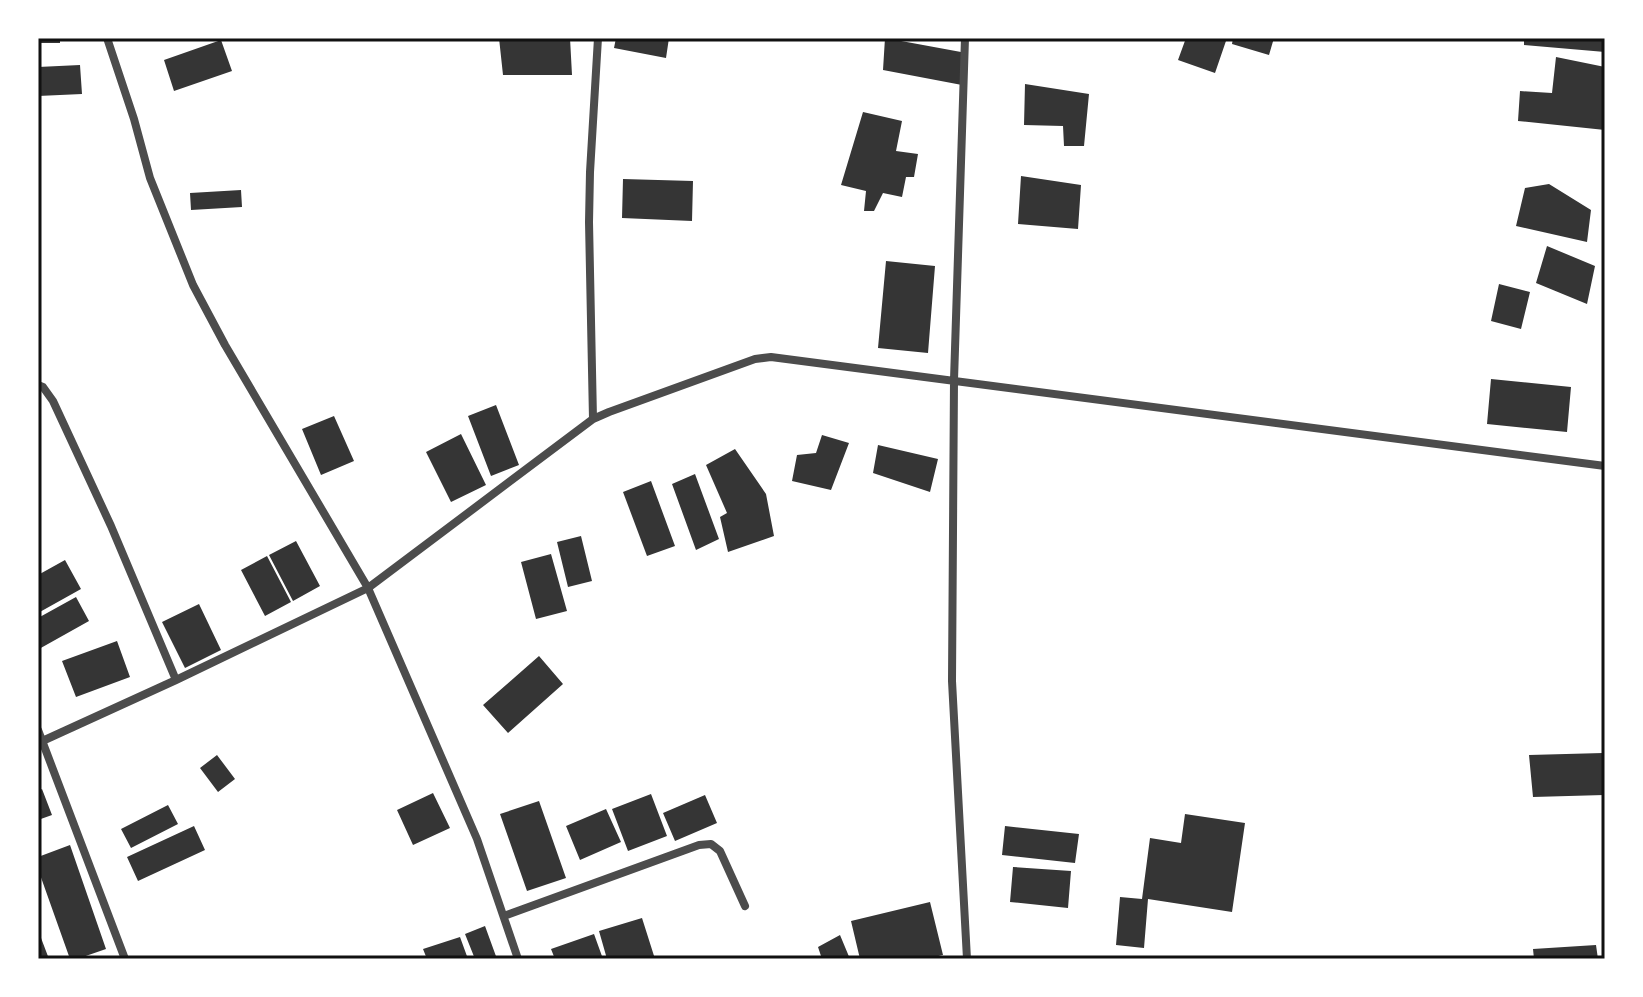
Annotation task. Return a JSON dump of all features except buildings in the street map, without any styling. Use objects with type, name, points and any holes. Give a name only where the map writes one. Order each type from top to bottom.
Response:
[{"type":"street","points":[[107,38],[150,178],[193,285],[232,358],[368,588],[477,839],[518,959]]},
{"type":"street","points":[[593,419],[589,222],[598,38]]},
{"type":"street","points":[[965,38],[954,380],[952,681],[967,959]]},
{"type":"street","points":[[40,742],[368,588],[593,419],[755,359],[771,357],[954,380],[1605,466]]},
{"type":"street","points":[[38,385],[53,401],[176,680]]},
{"type":"street","points":[[38,730],[125,959]]},
{"type":"street","points":[[504,916],[699,845],[711,844],[720,851],[745,906]]}]
